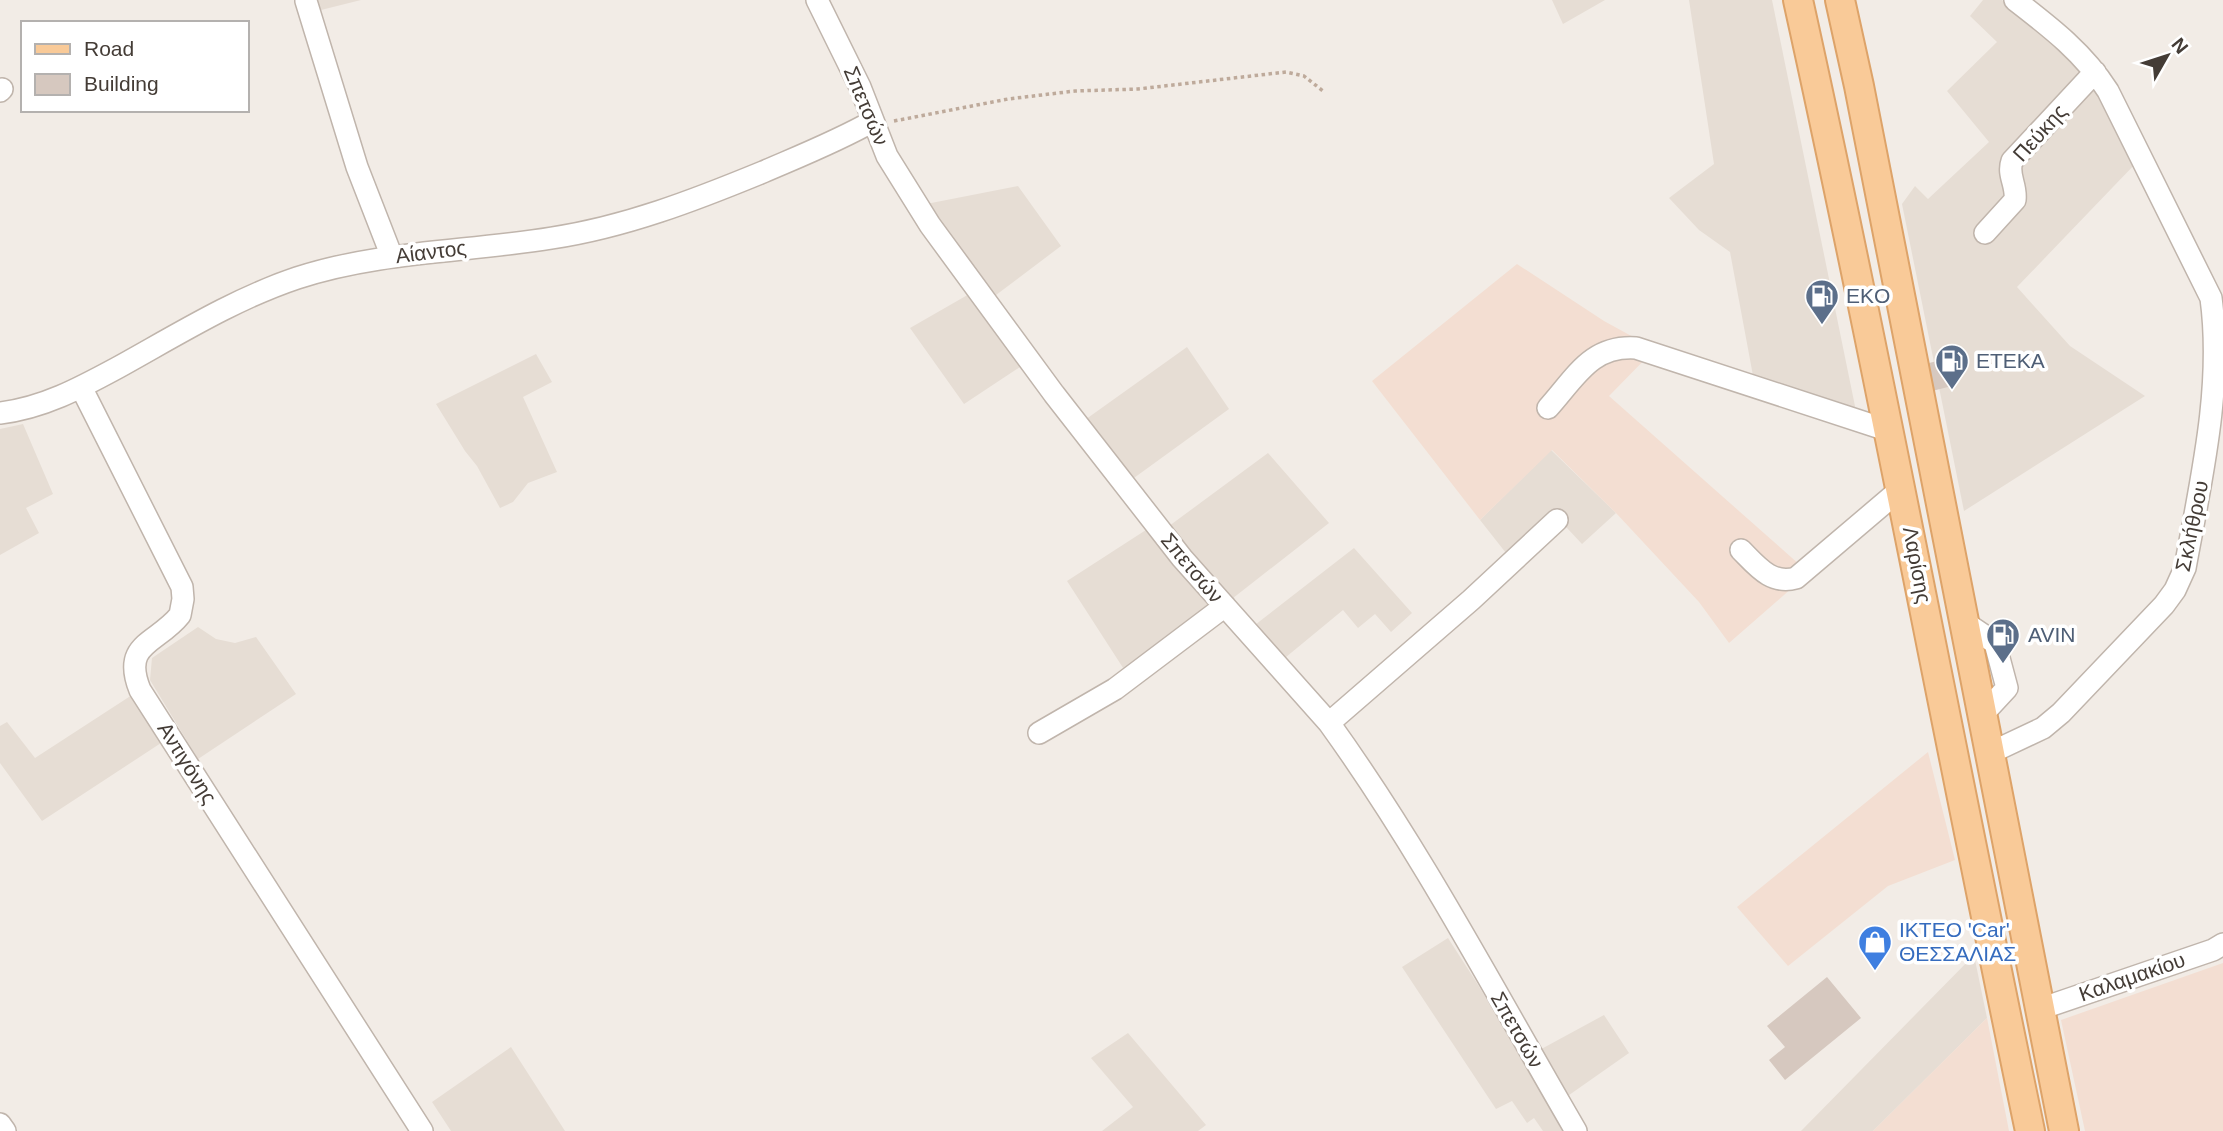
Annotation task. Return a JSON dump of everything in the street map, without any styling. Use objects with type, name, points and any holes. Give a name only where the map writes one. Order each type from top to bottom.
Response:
[{"type":"main road","name":"Λαρίσης","points":[[1798,0],[1871,334],[2030,1131]]},
{"type":"main road","name":"Λαρίσης","points":[[1840,0],[1920,349],[1964,622],[2064,1131]]},
{"type":"street","name":"Σπετσών","points":[[817,0],[860,87],[893,168],[930,225],[1054,394],[1182,558],[1329,723],[1400,828],[1576,1131]]},
{"type":"street","name":"Σκλήθρου","points":[[1990,753],[2032,735],[2061,713],[2164,605],[2175,590],[2185,568],[2221,380],[2211,298],[2122,119],[2095,72],[2068,43],[2015,0]]},
{"type":"street","points":[[306,1],[357,167],[391,257]]},
{"type":"street","name":"Πεύκης","points":[[1986,233],[2015,200],[2010,172],[2012,161],[2095,72]]},
{"type":"street","name":"Αίαντος","points":[[0,413],[30,408],[81,387],[228,308],[280,284],[322,271],[391,257],[551,239],[615,225],[710,194],[874,123]]},
{"type":"street","points":[[1548,408],[1589,362],[1599,355],[1610,348],[1636,348],[1890,431]]},
{"type":"street","name":"Αντιγόνης","points":[[81,387],[182,587],[180,615],[148,641],[136,657],[134,671],[140,690],[422,1131]]},
{"type":"street","points":[[1741,550],[1760,570],[1772,578],[1786,581],[1796,578],[1902,488]]},
{"type":"street","points":[[1329,723],[1471,600],[1557,520]]},
{"type":"street","points":[[1039,733],[1115,689],[1225,606]]},
{"type":"street","name":"Καλαμακίου","points":[[2040,1009],[2213,950],[2223,944]]},
{"type":"street","points":[[0,1124],[5,1131]]},
{"type":"path","points":[[874,123],[1008,99],[1075,91],[1138,89],[1286,72],[1304,76],[1323,91]]},
{"type":"shaded area","points":[[312,0],[361,0],[317,11]]},
{"type":"shaded area","points":[[1552,0],[1605,0],[1563,24]]},
{"type":"shaded area","points":[[1689,0],[1772,0],[1856,411],[1754,381],[1730,252],[1699,230],[1669,198],[1714,164]]},
{"type":"shaded area","points":[[1983,0],[2002,0],[2088,76],[2137,162],[2017,287],[2070,346],[2145,396],[1964,511],[1902,204],[1915,186],[1928,199],[1989,142],[1947,91],[1997,42],[1970,16]]},
{"type":"shaded area","points":[[1018,186],[1061,246],[992,298],[921,205]]},
{"type":"shaded area","points":[[1517,264],[1604,321],[1655,349],[1609,396],[1809,573],[1729,643],[1699,602],[1616,513],[1552,450],[1480,520],[1372,381]]},
{"type":"shaded area","points":[[971,293],[1023,365],[964,404],[910,328]]},
{"type":"shaded area","points":[[1187,347],[1229,409],[1127,483],[1082,422]]},
{"type":"shaded area","points":[[536,354],[552,382],[523,397],[557,472],[528,483],[513,502],[500,508],[477,466],[436,404]]},
{"type":"shaded area","points":[[23,424],[53,494],[26,508],[39,533],[0,555],[0,429]]},
{"type":"shaded area","points":[[1551,450],[1616,513],[1582,544],[1552,512],[1506,553],[1480,520]]},
{"type":"shaded area","points":[[1268,453],[1329,523],[1228,602],[1165,529]]},
{"type":"shaded area","points":[[1149,528],[1216,607],[1127,674],[1067,581]]},
{"type":"shaded area","points":[[1354,548],[1412,613],[1391,632],[1375,614],[1358,628],[1343,610],[1280,662],[1251,628]]},
{"type":"shaded area","points":[[198,627],[216,639],[235,643],[256,637],[296,694],[198,759],[150,680],[152,658]]},
{"type":"shaded area","points":[[132,695],[161,743],[42,821],[0,763],[0,726],[7,722],[35,758]]},
{"type":"shaded area","points":[[1928,752],[1955,860],[1888,886],[1788,966],[1737,907]]},
{"type":"shaded area","points":[[1448,938],[1567,1131],[1543,1131],[1534,1118],[1527,1123],[1512,1101],[1496,1109],[1402,967]]},
{"type":"shaded area","points":[[1974,955],[1987,1018],[1873,1131],[1801,1131]]},
{"type":"shaded area","points":[[2223,963],[2223,1131],[2085,1131],[2061,1020]]},
{"type":"shaded area","points":[[1604,1015],[1629,1053],[1562,1100],[1534,1053]]},
{"type":"shaded area","points":[[1987,1018],[2009,1131],[1873,1131]]},
{"type":"shaded area","points":[[1128,1033],[1206,1125],[1198,1131],[1102,1131],[1133,1107],[1091,1058]]},
{"type":"shaded area","points":[[511,1047],[565,1131],[451,1131],[432,1102]]},
{"type":"building","points":[[1945,359],[1952,386],[1932,391],[1925,364]]},
{"type":"building","points":[[1827,977],[1861,1018],[1785,1080],[1769,1060],[1785,1047],[1767,1026]]},
{"type":"place","name":"EKO","points":[[1822,326]]},
{"type":"place","name":"ΕΤΕΚΑ","points":[[1952,391]]},
{"type":"place","name":"AVIN","points":[[2003,665]]},
{"type":"place","name":"ΙΚΤΕΟ 'Car' ΘΕΣΣΑΛΙΑΣ","points":[[1875,972]]}]
